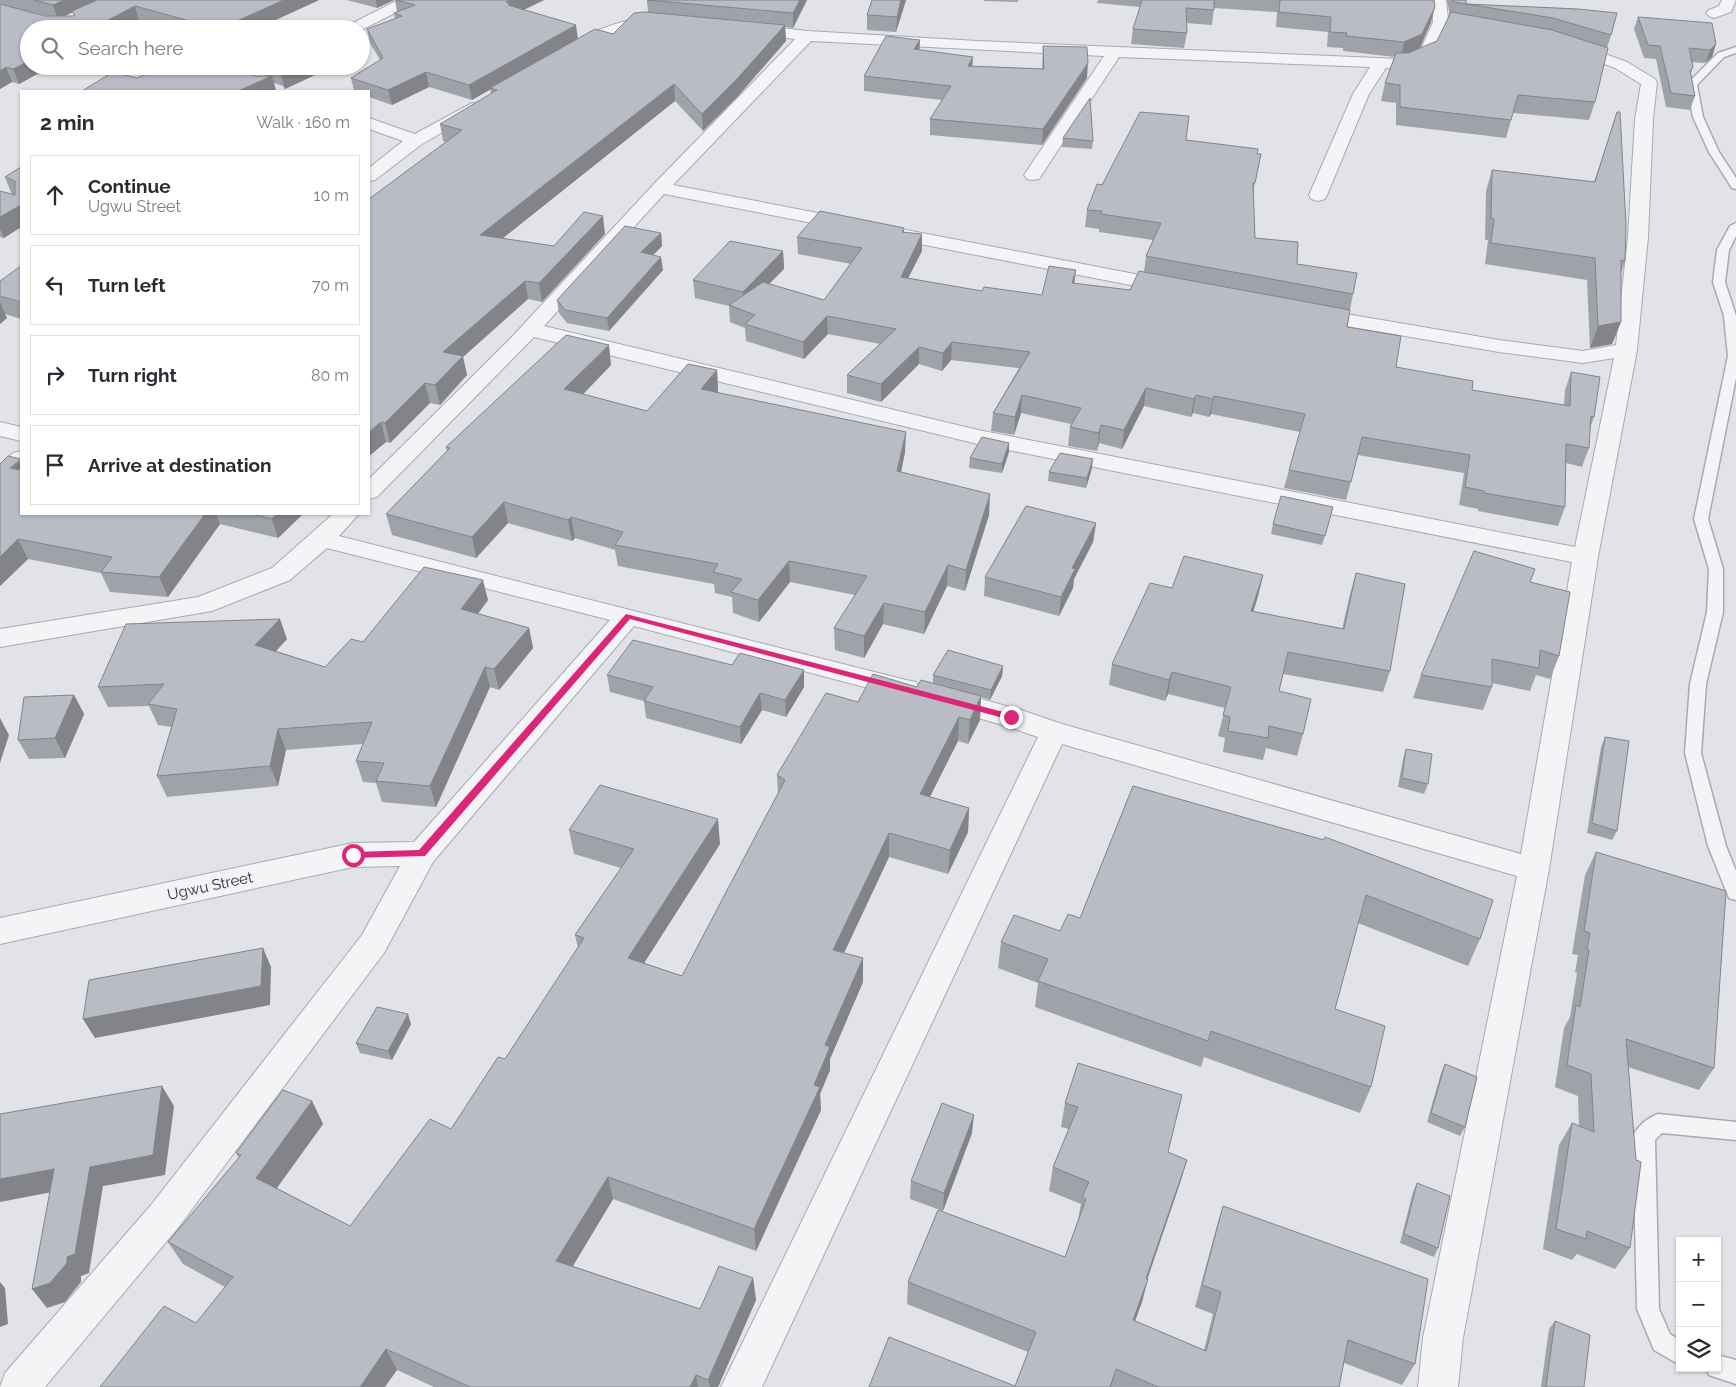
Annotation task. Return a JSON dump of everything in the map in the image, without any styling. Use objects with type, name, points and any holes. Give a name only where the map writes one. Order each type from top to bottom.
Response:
[{"type":"street","points":[[370,20],[410,0]]},
{"type":"street","points":[[1714,13],[1726,9],[1729,0]]},
{"type":"street","points":[[735,28],[808,36],[1114,53],[1403,64],[1426,54],[1440,11],[1505,32]]},
{"type":"street","points":[[562,57],[596,37],[632,23],[647,21],[666,22]]},
{"type":"street","points":[[370,491],[516,344],[660,188],[808,36]]},
{"type":"street","points":[[1438,1387],[1443,1338],[1534,869],[1585,557],[1626,350],[1638,237],[1644,118],[1649,82],[1621,64],[1582,48],[1549,41]]},
{"type":"street","points":[[1033,175],[1114,53]]},
{"type":"street","points":[[1318,195],[1362,94],[1381,63]]},
{"type":"street","points":[[230,75],[269,89]]},
{"type":"street","points":[[248,81],[260,75]]},
{"type":"street","points":[[370,175],[416,140],[485,101]]},
{"type":"street","points":[[370,123],[416,140]]},
{"type":"street","points":[[660,188],[1194,291]]},
{"type":"street","points":[[1291,310],[1499,346],[1583,357],[1626,350]]},
{"type":"street","points":[[530,329],[978,437],[1585,557]]},
{"type":"street","points":[[0,429],[20,434]]},
{"type":"street","points":[[0,477],[20,459]]},
{"type":"street","points":[[0,638],[203,605],[281,574],[322,539],[346,515]]},
{"type":"street","points":[[322,539],[628,616],[1011,717],[1054,732],[1534,869]]},
{"type":"street","points":[[15,1385],[164,1217],[373,944],[422,854],[628,616]]},
{"type":"street","points":[[742,1387],[1054,732]]},
{"type":"street","name":"Ugwu Street","points":[[0,931],[353,855],[422,854]]},
{"type":"lane","points":[[1736,50],[1721,55],[1692,84],[1698,117],[1714,152],[1736,186]]},
{"type":"lane","points":[[1736,226],[1723,250],[1719,282],[1730,316],[1734,356],[1701,519],[1716,569],[1715,612],[1698,684],[1693,752],[1717,846],[1736,893]]},
{"type":"lane","points":[[1676,1351],[1662,1342],[1648,1309],[1644,1136],[1658,1122],[1736,1131]]},
{"type":"lane","points":[[1721,1368],[1736,1372]]},
{"type":"building","points":[[34,0],[64,0],[53,5]]},
{"type":"building","points":[[97,0],[284,0],[239,20],[186,20],[135,6],[108,20],[20,20],[20,66],[13,69],[6,67],[0,71],[0,4],[45,16],[73,16],[75,15],[72,11]]},
{"type":"building","points":[[396,0],[511,0],[506,2],[511,4],[508,5],[576,25],[469,85],[426,72],[388,90],[351,78],[356,75],[370,75],[370,66],[383,58],[370,34],[370,28],[402,16],[394,13],[415,5]]},
{"type":"building","points":[[647,0],[800,0],[793,13]]},
{"type":"building","points":[[872,0],[901,0],[897,17],[867,15]]},
{"type":"building","points":[[1142,0],[1214,0],[1214,10],[1186,8],[1187,33],[1133,29]]},
{"type":"building","points":[[1280,0],[1434,0],[1435,7],[1422,34],[1404,42],[1346,36],[1347,33],[1330,32],[1331,17],[1279,12]]},
{"type":"building","points":[[1453,0],[1466,0],[1466,4],[1454,2]]},
{"type":"building","points":[[1467,4],[1578,9],[1617,13],[1611,35],[1553,18]]},
{"type":"building","points":[[645,12],[785,25],[737,79],[702,114],[674,84],[480,235],[554,246],[584,212],[603,216],[539,283],[525,281],[443,352],[463,356],[435,385],[425,383],[385,423],[381,422],[370,431],[370,198],[462,130],[440,124],[497,90],[490,88],[595,29],[613,34],[634,13]]},
{"type":"building","points":[[1451,12],[1552,30],[1608,48],[1595,102],[1518,95],[1511,120],[1400,107],[1400,85],[1385,83],[1396,53],[1408,53],[1437,41]]},
{"type":"building","points":[[1638,17],[1712,23],[1716,44],[1710,50],[1689,48],[1693,67],[1690,71],[1695,96],[1671,93],[1660,46],[1648,45]]},
{"type":"building","points":[[886,36],[920,40],[914,49],[973,57],[968,66],[1044,69],[1043,46],[1087,47],[1088,63],[1043,129],[930,119],[951,86],[864,76]]},
{"type":"building","points":[[108,75],[125,75],[137,78],[144,75],[272,76],[240,90],[84,90]]},
{"type":"building","points":[[1090,98],[1093,141],[1063,138]]},
{"type":"building","points":[[1140,112],[1189,116],[1186,140],[1258,149],[1257,154],[1261,154],[1255,183],[1253,183],[1255,238],[1298,242],[1297,264],[1357,273],[1353,294],[1146,256],[1161,223],[1101,214],[1102,211],[1087,210],[1097,184],[1102,185]]},
{"type":"building","points":[[1617,112],[1620,112],[1626,225],[1625,261],[1621,260],[1621,322],[1598,326],[1595,258],[1491,243],[1494,219],[1491,218],[1492,170],[1595,182]]},
{"type":"building","points":[[20,168],[20,206],[0,217],[0,191],[15,195],[15,181],[5,177]]},
{"type":"building","points":[[820,211],[904,228],[902,232],[922,234],[901,277],[982,291],[984,287],[1042,295],[1049,266],[1076,270],[1072,283],[1130,290],[1139,271],[1350,310],[1347,327],[1401,336],[1396,367],[1473,381],[1472,390],[1570,406],[1571,372],[1600,377],[1594,417],[1591,416],[1589,448],[1566,444],[1565,507],[1484,493],[1484,491],[1465,487],[1470,455],[1362,437],[1351,482],[1289,470],[1305,414],[1214,396],[1213,399],[1196,395],[1194,399],[1146,388],[1124,430],[1101,425],[1099,433],[1070,427],[1081,408],[1022,395],[1015,417],[993,413],[1030,352],[952,342],[943,353],[919,347],[881,384],[847,375],[896,329],[827,316],[803,342],[745,324],[755,315],[729,305],[763,282],[824,300],[862,248],[797,237]]},
{"type":"building","points":[[625,226],[661,233],[641,252],[661,257],[607,318],[565,310],[557,300]]},
{"type":"building","points":[[730,241],[783,251],[743,292],[693,280]]},
{"type":"building","points":[[20,267],[20,302],[0,296],[0,281]]},
{"type":"building","points":[[566,335],[609,345],[564,389],[647,411],[688,364],[717,370],[701,389],[906,432],[897,471],[990,494],[966,570],[948,565],[925,612],[884,603],[864,636],[834,628],[867,576],[789,561],[758,600],[731,592],[742,579],[713,572],[718,564],[615,545],[623,532],[571,517],[568,520],[504,502],[472,537],[386,514],[450,448],[446,447]]},
{"type":"building","points":[[982,437],[1009,443],[1002,464],[970,458]]},
{"type":"building","points":[[1060,453],[1093,459],[1087,478],[1049,472]]},
{"type":"building","points":[[8,456],[20,459],[10,468],[20,470],[20,515],[204,515],[159,577],[101,572],[112,557],[18,539],[0,557],[0,464]]},
{"type":"building","points":[[1281,496],[1333,507],[1325,536],[1273,524]]},
{"type":"building","points":[[1026,506],[1096,523],[1072,568],[1075,569],[1061,597],[985,577]]},
{"type":"building","points":[[256,515],[276,515],[272,519]]},
{"type":"building","points":[[1474,551],[1535,569],[1530,582],[1570,592],[1559,656],[1540,650],[1539,668],[1492,659],[1492,687],[1421,675]]},
{"type":"building","points":[[1184,556],[1263,575],[1251,611],[1344,629],[1356,573],[1405,584],[1390,671],[1288,652],[1279,691],[1311,699],[1303,734],[1269,726],[1268,738],[1228,731],[1230,717],[1223,715],[1231,687],[1172,672],[1169,680],[1112,664],[1150,583],[1172,588]]},
{"type":"building","points":[[424,567],[483,580],[461,609],[529,628],[494,669],[485,667],[430,786],[376,781],[384,763],[356,761],[372,722],[278,729],[270,766],[157,776],[177,709],[148,704],[164,684],[98,687],[126,624],[280,619],[255,645],[325,667],[351,639],[363,642]]},
{"type":"building","points":[[633,640],[732,665],[740,653],[804,670],[785,700],[760,693],[740,727],[644,701],[653,687],[607,675]]},
{"type":"building","points":[[948,650],[1003,666],[991,690],[933,675]]},
{"type":"building","points":[[873,674],[917,687],[921,680],[981,696],[970,720],[959,717],[920,794],[969,808],[950,850],[889,833],[833,950],[863,958],[825,1045],[830,1047],[814,1085],[820,1087],[754,1229],[608,1177],[556,1261],[700,1309],[719,1266],[753,1278],[708,1380],[696,1375],[690,1387],[470,1387],[386,1349],[360,1387],[100,1387],[164,1306],[196,1323],[233,1277],[168,1242],[241,1155],[236,1153],[283,1090],[312,1101],[256,1178],[350,1226],[430,1119],[451,1129],[498,1057],[505,1059],[584,938],[575,935],[634,849],[569,830],[600,785],[718,819],[628,958],[682,976],[785,780],[777,775],[826,693],[858,702]]},
{"type":"building","points":[[74,695],[55,738],[18,740],[24,697]]},
{"type":"building","points":[[1605,737],[1629,741],[1617,831],[1592,823]]},
{"type":"building","points":[[1406,749],[1432,754],[1428,784],[1402,778]]},
{"type":"building","points":[[1133,786],[1324,840],[1325,837],[1493,900],[1480,939],[1366,895],[1335,1009],[1385,1026],[1371,1087],[1211,1031],[1208,1041],[1038,981],[1048,959],[1001,942],[1014,915],[1060,931],[1068,914],[1080,918]]},
{"type":"building","points":[[1596,852],[1726,891],[1714,1068],[1626,1039],[1636,1160],[1641,1162],[1630,1248],[1587,1231],[1586,1239],[1556,1229],[1572,1123],[1594,1132],[1591,1074],[1567,1065],[1576,1005],[1580,1007],[1589,950],[1587,949],[1590,933],[1584,931]]},
{"type":"building","points":[[263,948],[261,986],[83,1019],[89,980]]},
{"type":"building","points":[[377,1007],[408,1014],[388,1051],[356,1043]]},
{"type":"building","points":[[1078,1063],[1182,1095],[1168,1152],[1187,1160],[1133,1320],[1206,1351],[1221,1292],[1202,1285],[1223,1206],[1428,1279],[1415,1364],[1348,1340],[1339,1387],[1158,1387],[1116,1369],[1110,1387],[869,1387],[889,1337],[1015,1386],[1036,1332],[908,1282],[938,1210],[1065,1257],[1086,1199],[1082,1197],[1089,1182],[1053,1167],[1078,1107],[1065,1103]]},
{"type":"building","points":[[1445,1064],[1477,1077],[1465,1127],[1431,1113]]},
{"type":"building","points":[[162,1086],[153,1155],[90,1167],[75,1254],[67,1257],[67,1263],[50,1283],[32,1289],[54,1169],[0,1179],[0,1114]]},
{"type":"building","points":[[942,1103],[974,1115],[944,1193],[911,1181]]},
{"type":"building","points":[[1417,1183],[1450,1196],[1438,1248],[1404,1234]]},
{"type":"building","points":[[1555,1321],[1590,1335],[1584,1387],[1546,1387]]},
{"type":"route","points":[[353,855],[422,854],[628,616],[1011,717]]}]
